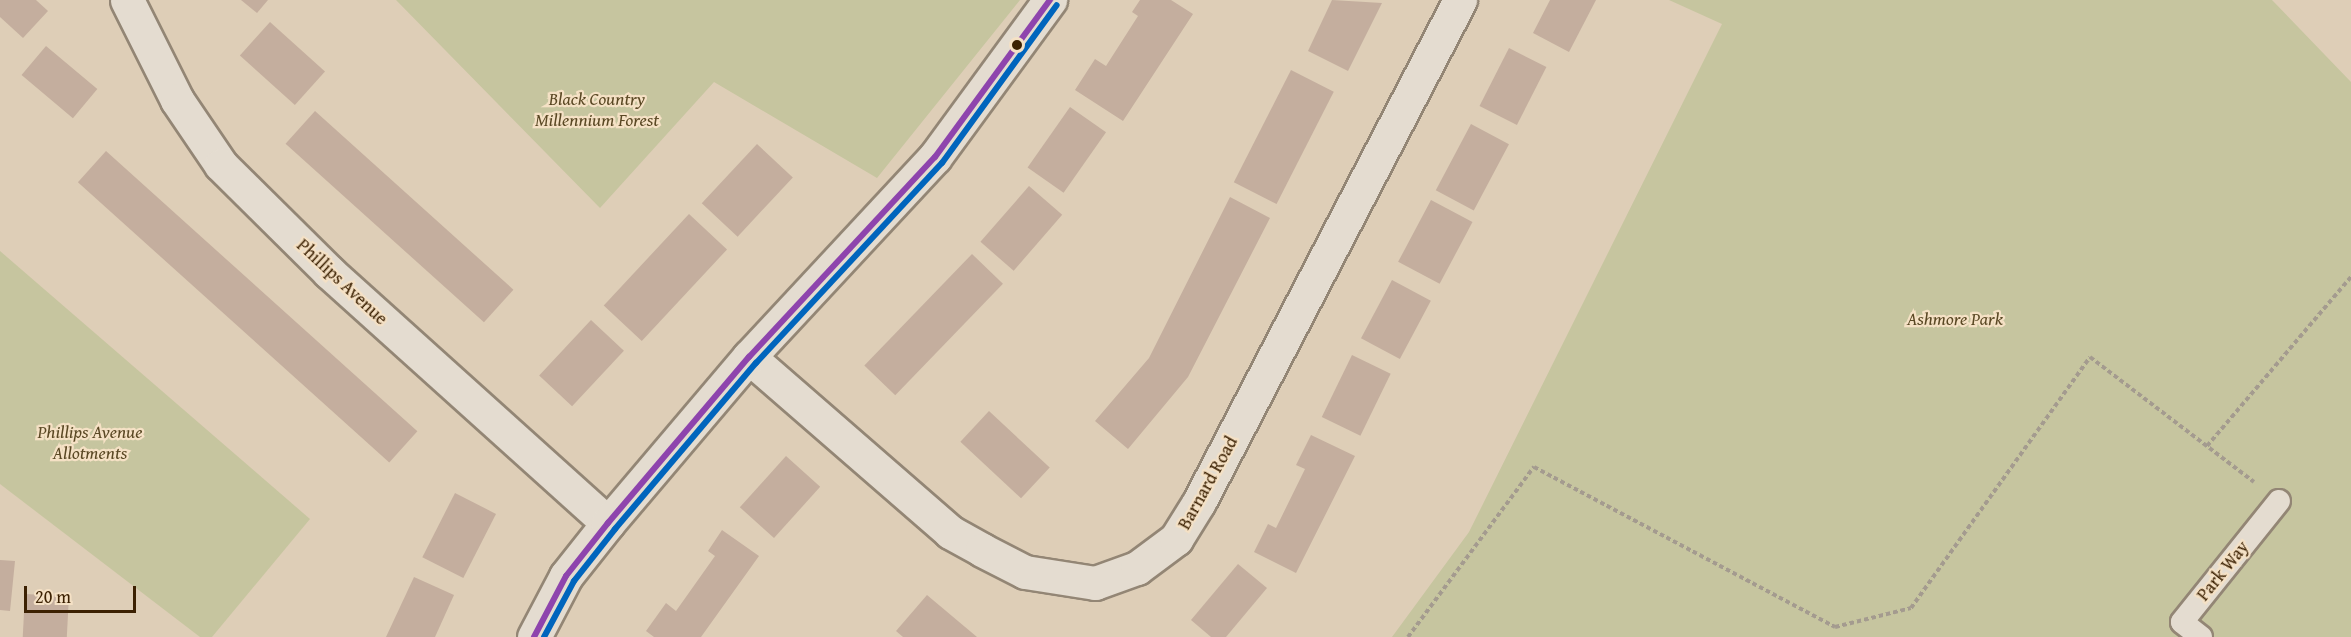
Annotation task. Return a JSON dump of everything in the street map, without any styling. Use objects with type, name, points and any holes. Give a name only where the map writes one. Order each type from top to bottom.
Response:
[{"type":"street","name":"Phillips Avenue","points":[[127,0],[172,91],[221,165],[329,272],[608,523]]},
{"type":"street","points":[[534,637],[566,576],[608,523],[749,357],[935,158],[1050,0]]},
{"type":"street","name":"Barnard Road","points":[[749,357],[950,532],[982,550],[1025,572],[1095,583],[1137,568],[1176,540],[1199,502],[1460,0]]},
{"type":"lane","name":"Park Way","points":[[2201,637],[2182,622],[2279,501]]},
{"type":"path","points":[[2207,446],[2351,277]]},
{"type":"path","points":[[1408,637],[1534,467],[1835,627],[1911,608],[2090,357],[2279,501]]},
{"type":"green space","name":"Black Country Millennium Forest","points":[[396,0],[1020,0],[877,178],[714,82],[600,208]]},
{"type":"green space","name":"Ashmore Park","points":[[1669,0],[2272,0],[2351,82],[2351,637],[1392,637],[1469,532],[1722,24]]},
{"type":"green space","name":"Phillips Avenue Allotments","points":[[0,251],[310,519],[212,637],[200,637],[0,484]]},
{"type":"building","points":[[0,0],[36,0],[48,11],[23,38],[0,17]]},
{"type":"building","points":[[241,0],[268,0],[257,13]]},
{"type":"building","points":[[1140,0],[1171,0],[1193,14],[1123,121],[1075,90],[1095,59],[1106,66],[1138,16],[1132,12]]},
{"type":"building","points":[[1332,0],[1382,3],[1348,71],[1308,51]]},
{"type":"building","points":[[1550,0],[1596,0],[1569,52],[1533,33]]},
{"type":"building","points":[[270,22],[325,72],[295,105],[240,55]]},
{"type":"building","points":[[46,46],[97,89],[73,118],[22,75]]},
{"type":"building","points":[[1509,48],[1546,67],[1517,125],[1479,106]]},
{"type":"building","points":[[1291,70],[1334,92],[1277,204],[1234,182]]},
{"type":"building","points":[[1070,107],[1106,132],[1064,193],[1028,168]]},
{"type":"building","points":[[315,111],[513,290],[484,322],[286,144]]},
{"type":"building","points":[[1471,124],[1509,144],[1474,210],[1436,190]]},
{"type":"building","points":[[757,144],[793,177],[738,237],[702,203]]},
{"type":"building","points":[[106,151],[417,431],[389,463],[78,182]]},
{"type":"building","points":[[1029,186],[1062,215],[1014,271],[980,242]]},
{"type":"building","points":[[1230,197],[1270,218],[1188,377],[1128,449],[1095,421],[1149,358]]},
{"type":"building","points":[[1431,200],[1472,222],[1440,284],[1398,262]]},
{"type":"building","points":[[689,214],[727,249],[642,341],[604,305]]},
{"type":"building","points":[[972,254],[1003,284],[895,395],[864,365]]},
{"type":"building","points":[[1392,280],[1431,301],[1400,359],[1361,338]]},
{"type":"building","points":[[591,320],[624,351],[572,406],[539,376]]},
{"type":"building","points":[[1352,355],[1391,374],[1360,436],[1322,417]]},
{"type":"building","points":[[989,411],[1050,468],[1021,498],[960,442]]},
{"type":"building","points":[[1311,435],[1355,456],[1296,573],[1254,552],[1268,524],[1276,528],[1305,469],[1296,465]]},
{"type":"building","points":[[786,456],[820,487],[774,538],[740,507]]},
{"type":"building","points":[[455,493],[496,514],[463,578],[422,557]]},
{"type":"building","points":[[722,530],[759,556],[701,637],[654,637],[646,631],[666,603],[676,611],[715,556],[708,551]]},
{"type":"building","points":[[0,560],[15,561],[10,611],[0,610]]},
{"type":"building","points":[[1238,564],[1267,588],[1226,637],[1211,637],[1191,620]]},
{"type":"building","points":[[414,577],[454,595],[435,637],[386,637]]},
{"type":"building","points":[[25,594],[69,596],[67,637],[23,637]]},
{"type":"building","points":[[927,595],[977,637],[903,637],[896,631]]},
{"type":"transit line","points":[[534,637],[566,576],[608,523],[749,357],[935,157],[1050,0]]},
{"type":"transit line","points":[[544,637],[574,581],[615,529],[756,363],[942,163],[1057,5]]}]
